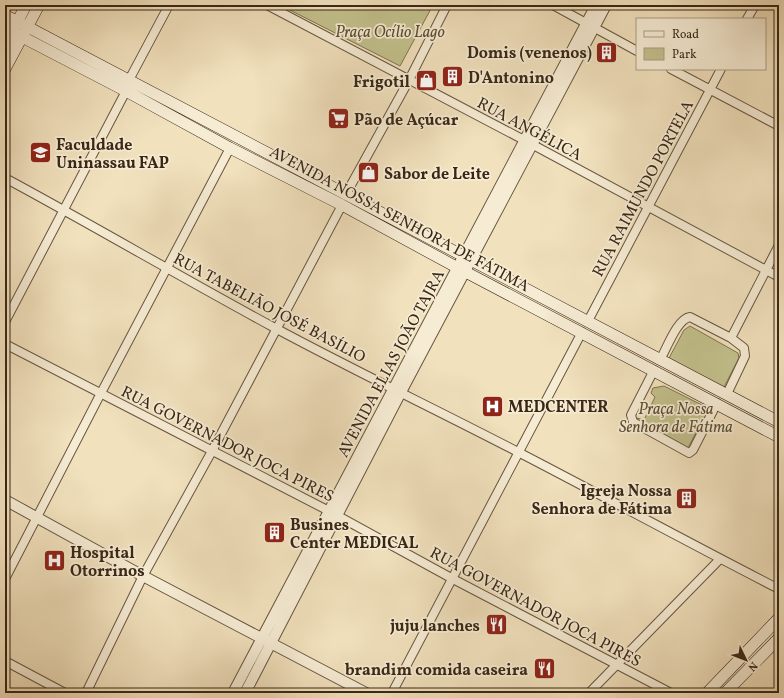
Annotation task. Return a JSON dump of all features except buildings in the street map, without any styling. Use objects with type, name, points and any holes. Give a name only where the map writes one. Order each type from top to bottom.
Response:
[{"type":"main road","points":[[23,24],[26,5]]},
{"type":"main road","points":[[5,46],[13,32],[23,24],[39,5]]},
{"type":"main road","name":"AVENIDA NOSSA SENHORA DE FÁTIMA","points":[[5,15],[129,80],[344,199],[462,270],[779,437]]},
{"type":"main road","points":[[5,69],[13,32]]},
{"type":"main road","name":"AVENIDA NOSSA SENHORA DE FÁTIMA","points":[[13,32],[126,91],[230,148],[344,199],[468,258],[779,422]]},
{"type":"main road","points":[[707,693],[779,618]]},
{"type":"main road","points":[[725,693],[779,638]]},
{"type":"street","points":[[129,80],[170,5]]},
{"type":"street","name":"RUA ANGÉLICA","points":[[267,5],[528,142],[779,277]]},
{"type":"street","points":[[86,693],[143,576],[277,329],[447,5]]},
{"type":"street","points":[[553,5],[636,50]]},
{"type":"street","name":"AVENIDA ELIAS JOÃO TAJRA","points":[[591,25],[596,5]]},
{"type":"street","name":"AVENIDA ELIAS JOÃO TAJRA","points":[[245,693],[267,641],[397,390],[591,25],[606,5]]},
{"type":"street","points":[[748,18],[755,5]]},
{"type":"street","points":[[673,70],[779,126]]},
{"type":"street","name":"RUA RAIMUNDO PORTELA","points":[[588,321],[720,70]]},
{"type":"street","points":[[5,322],[126,91]]},
{"type":"street","points":[[5,579],[166,268],[230,148]]},
{"type":"street","name":"RUA TABELIÃO JOSÉ BASÍLIO","points":[[5,178],[277,329],[519,452],[779,589]]},
{"type":"street","points":[[731,338],[779,246]]},
{"type":"street","points":[[660,360],[678,326],[685,318],[690,317],[731,338],[744,348],[745,356],[727,394]]},
{"type":"street","points":[[392,693],[582,332]]},
{"type":"street","name":"RUA GOVERNADOR JOCA PIRES","points":[[5,344],[333,514],[453,579],[672,693]]},
{"type":"street","points":[[654,370],[631,415],[631,419],[633,422],[689,453],[693,450],[717,403]]},
{"type":"street","name":"AVENIDA ELIAS JOÃO TAJRA","points":[[333,514],[382,438],[397,390]]},
{"type":"street","points":[[5,500],[143,576],[366,693]]},
{"type":"street","points":[[589,693],[720,559]]},
{"type":"street","name":"AVENIDA ELIAS JOÃO TAJRA","points":[[233,693],[267,641]]},
{"type":"street","points":[[5,661],[65,693]]},
{"type":"green space","name":"Praça Ocílio Lago","points":[[280,5],[433,5],[400,66]]},
{"type":"green space","points":[[690,326],[738,353],[739,358],[724,387],[668,360],[684,330]]},
{"type":"green space","name":"Praça Nossa Senhora de Fátima","points":[[664,386],[710,409],[708,419],[704,418],[689,446],[690,450],[645,427],[637,429],[637,418],[644,420],[655,397],[651,393],[653,388]]},
{"type":"place","name":"Domis (venenos)","points":[[607,52]]},
{"type":"place","name":"D'Antonino","points":[[453,77]]},
{"type":"place","name":"Frigotil","points":[[426,81]]},
{"type":"place","name":"Pão de Açúcar","points":[[339,119]]},
{"type":"place","name":"Faculdade Uninassau FAP","points":[[40,153]]},
{"type":"place","name":"Sabor de Leite","points":[[368,173]]},
{"type":"place","name":"MEDCENTER","points":[[492,406]]},
{"type":"place","name":"Igreja Nossa Senhora de Fátima","points":[[687,499]]},
{"type":"place","name":"Busines Center MEDICAL","points":[[274,533]]},
{"type":"place","name":"Hospital Otorrinos","points":[[54,561]]},
{"type":"place","name":"juju lanches","points":[[496,625]]},
{"type":"place","name":"brandim comida caseira","points":[[544,669]]}]
